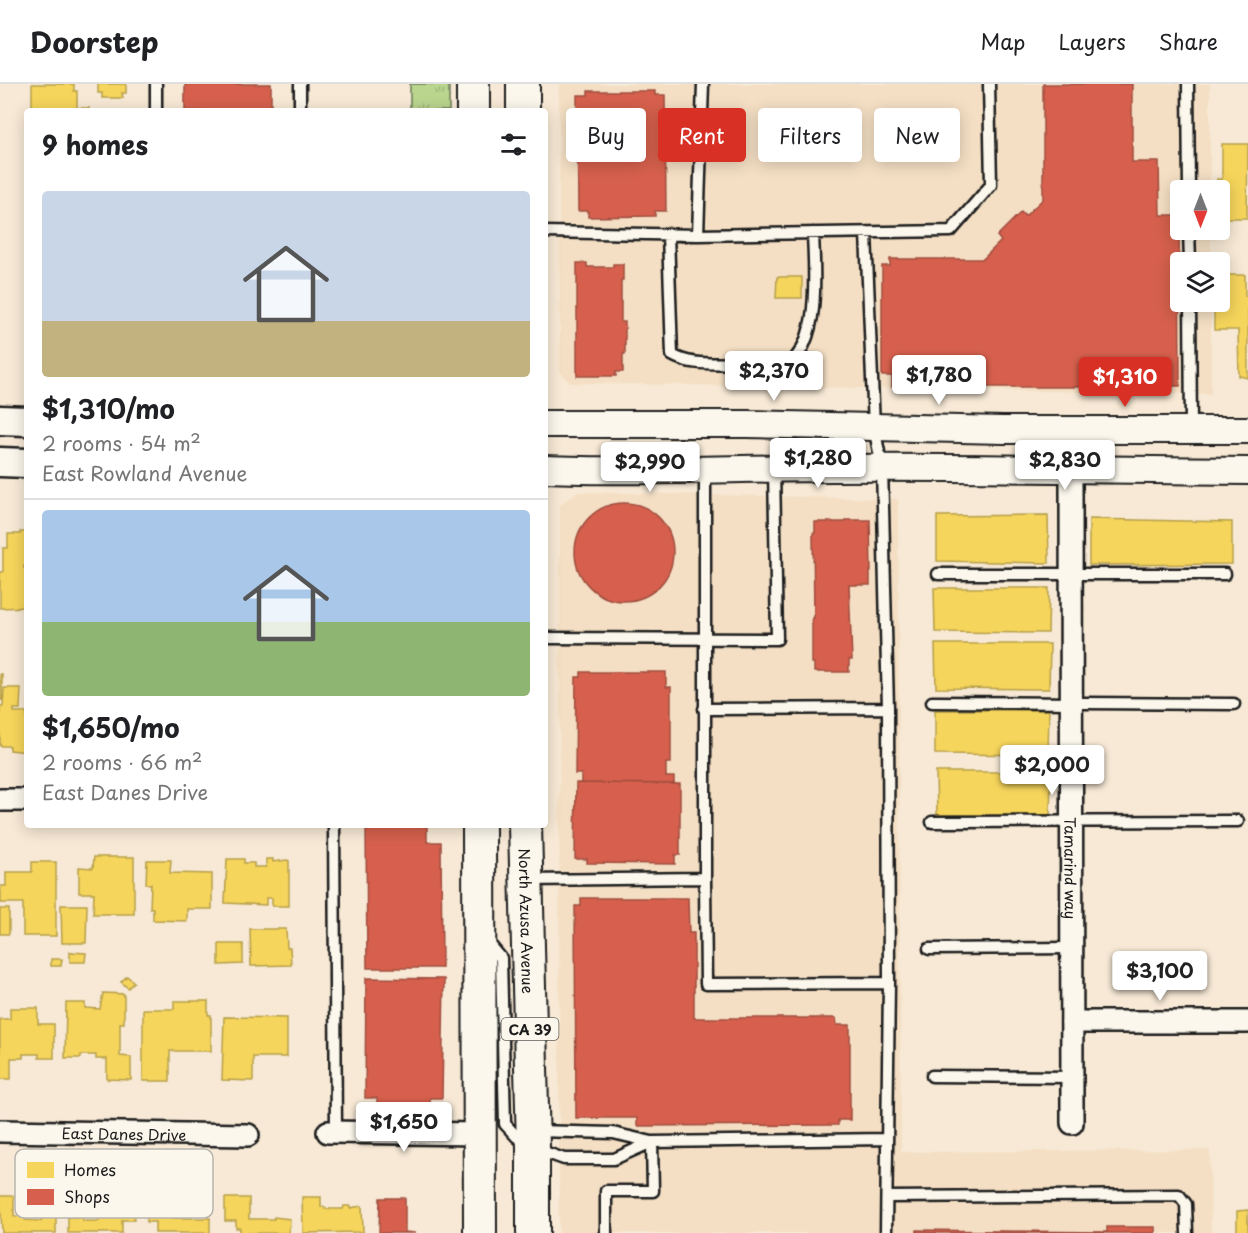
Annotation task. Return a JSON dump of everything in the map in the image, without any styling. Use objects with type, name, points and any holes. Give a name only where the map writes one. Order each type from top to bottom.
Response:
[{"type":"main road","points":[[473,84],[473,108]]},
{"type":"main road","points":[[523,84],[523,108]]},
{"type":"main road","points":[[0,420],[24,421]]},
{"type":"main road","points":[[0,462],[24,463]]},
{"type":"main road","name":"CA 39","points":[[479,828],[480,1233]]},
{"type":"main road","name":"North Azusa Avenue","points":[[525,828],[533,1139],[533,1233]]},
{"type":"street","points":[[548,424],[747,423],[1003,430],[1248,430]]},
{"type":"street","points":[[548,469],[705,471],[882,467],[1248,471]]},
{"type":"street","name":"Tamarind way","points":[[1071,469],[1072,1123]]},
{"type":"street","points":[[0,800],[24,800]]},
{"type":"street","points":[[1072,1022],[1248,1022]]},
{"type":"street","name":"East Danes Drive","points":[[0,1131],[248,1135]]},
{"type":"street","points":[[332,1133],[480,1134]]},
{"type":"lane","points":[[156,84],[156,108]]},
{"type":"lane","points":[[300,84],[300,108]]},
{"type":"lane","points":[[698,235],[703,84]]},
{"type":"lane","points":[[548,232],[698,235],[951,231],[991,185],[989,84]]},
{"type":"lane","points":[[1188,84],[1189,180]]},
{"type":"lane","points":[[668,234],[672,355],[682,361],[741,364],[760,370],[779,369],[796,358],[809,331],[814,297],[813,233]]},
{"type":"lane","points":[[866,233],[874,427],[882,467],[888,708],[889,983],[886,1233]]},
{"type":"lane","points":[[1190,312],[1191,430]]},
{"type":"lane","points":[[548,638],[777,639],[774,468]]},
{"type":"lane","points":[[705,471],[706,984],[889,983]]},
{"type":"lane","points":[[938,574],[1225,574]]},
{"type":"lane","points":[[932,702],[1234,704]]},
{"type":"lane","points":[[704,709],[888,708]]},
{"type":"lane","points":[[932,822],[1238,820]]},
{"type":"lane","points":[[332,1133],[334,828]]},
{"type":"lane","points":[[527,880],[705,878]]},
{"type":"lane","points":[[480,932],[501,958],[505,1124],[518,1137],[533,1139],[613,1133],[652,1143],[887,1139]]},
{"type":"lane","points":[[929,949],[1072,948]]},
{"type":"lane","points":[[932,1076],[1072,1077]]},
{"type":"lane","points":[[533,1139],[564,1159],[615,1159],[652,1143]]},
{"type":"lane","points":[[606,1233],[606,1191],[653,1191],[652,1143]]},
{"type":"lane","points":[[887,1197],[1179,1195],[1186,1204],[1187,1233]]},
{"type":"shaded area","points":[[559,84],[1210,84],[1210,180],[1170,180],[1170,240],[1211,240],[1211,252],[1170,252],[1170,312],[1211,312],[1211,394],[570,383],[560,371]]},
{"type":"shaded area","points":[[577,492],[898,499],[901,1152],[1210,1150],[1211,1233],[559,1233],[560,505]]},
{"type":"green space","points":[[410,84],[449,84],[449,108],[410,108]]},
{"type":"building: Homes","points":[[32,84],[74,84],[74,91],[77,91],[77,108],[32,108]]},
{"type":"building: Homes","points":[[98,84],[126,84],[126,93],[122,93],[123,98],[102,98],[102,93],[98,93]]},
{"type":"building: Homes","points":[[1222,144],[1248,144],[1247,218],[1230,218],[1230,180],[1217,180],[1222,179]]},
{"type":"building: Homes","points":[[1230,275],[1245,275],[1245,296],[1248,296],[1248,378],[1239,376],[1238,330],[1214,330],[1214,312],[1230,312]]},
{"type":"building: Homes","points":[[777,277],[802,277],[802,298],[776,298]]},
{"type":"building: Homes","points":[[1048,515],[1049,563],[937,561],[937,516]]},
{"type":"building: Homes","points":[[1089,519],[1232,522],[1232,564],[1089,565]]},
{"type":"building: Homes","points":[[24,532],[24,607],[0,608],[3,548],[8,548],[8,534]]},
{"type":"building: Homes","points":[[934,588],[1049,588],[1048,633],[935,632]]},
{"type":"building: Homes","points":[[935,644],[1050,644],[1049,689],[936,688]]},
{"type":"building: Homes","points":[[0,674],[2,674],[2,700],[0,700]]},
{"type":"building: Homes","points":[[4,688],[21,688],[20,709],[14,709],[14,712],[24,712],[24,752],[10,750],[10,746],[0,746],[0,706],[3,706]]},
{"type":"building: Homes","points":[[935,710],[1049,710],[1048,755],[935,754]]},
{"type":"building: Homes","points":[[936,772],[1051,772],[1050,817],[937,815]]},
{"type":"building: Homes","points":[[94,857],[134,857],[134,914],[93,914],[94,893],[79,893],[79,867],[93,868]]},
{"type":"building: Homes","points":[[227,859],[244,859],[244,863],[254,863],[254,867],[266,867],[266,859],[273,859],[273,862],[289,861],[289,906],[272,906],[272,898],[266,898],[266,905],[225,903]]},
{"type":"building: Homes","points":[[147,860],[171,860],[170,873],[212,874],[212,909],[187,909],[187,921],[153,920],[153,908],[150,908],[151,884],[146,884]]},
{"type":"building: Homes","points":[[32,862],[56,862],[56,936],[23,936],[23,903],[1,903],[1,886],[6,886],[6,872],[32,872]]},
{"type":"building: Homes","points":[[61,905],[87,905],[86,943],[62,943]]},
{"type":"building: Homes","points":[[0,909],[9,909],[9,934],[0,934]]},
{"type":"building: Homes","points":[[250,929],[286,929],[291,965],[251,966]]},
{"type":"building: Homes","points":[[219,944],[243,944],[243,964],[219,965]]},
{"type":"building: Homes","points":[[70,952],[86,953],[85,962],[70,962]]},
{"type":"building: Homes","points":[[51,959],[62,959],[61,966],[51,966]]},
{"type":"building: Homes","points":[[127,976],[134,982],[128,988],[121,982]]},
{"type":"building: Homes","points":[[103,993],[124,994],[124,1023],[120,1023],[120,1056],[131,1057],[131,1080],[107,1079],[107,1059],[96,1059],[96,1055],[65,1058],[66,1003],[85,1003],[85,1008],[100,1009]]},
{"type":"building: Homes","points":[[174,1001],[208,1001],[208,1015],[211,1015],[211,1051],[170,1051],[170,1081],[143,1081],[143,1009],[174,1009]]},
{"type":"building: Homes","points":[[10,1008],[38,1008],[38,1024],[54,1024],[54,1058],[39,1058],[39,1054],[23,1054],[23,1058],[11,1058],[11,1079],[0,1079],[0,1019],[10,1019]]},
{"type":"building: Homes","points":[[224,1017],[287,1018],[287,1057],[253,1057],[253,1081],[222,1080]]},
{"type":"building: Homes","points":[[0,1196],[14,1196],[15,1218],[41,1221],[41,1218],[56,1218],[56,1233],[2,1233]]},
{"type":"building: Homes","points":[[302,1197],[321,1197],[321,1207],[325,1209],[362,1206],[363,1232],[303,1233]]},
{"type":"building: Homes","points":[[225,1198],[249,1198],[249,1219],[274,1219],[274,1217],[290,1219],[289,1233],[240,1233],[240,1228],[236,1228],[236,1221],[225,1221]]},
{"type":"building: Homes","points":[[1248,1210],[1248,1233],[1237,1233],[1237,1211]]},
{"type":"building: Homes","points":[[68,1218],[99,1221],[99,1218],[134,1218],[134,1220],[122,1220],[122,1233],[68,1233]]},
{"type":"building: Homes","points":[[147,1218],[210,1218],[210,1233],[155,1233],[155,1222],[147,1222]]},
{"type":"building: Shops","points":[[185,84],[271,84],[271,108],[185,108]]},
{"type":"building: Shops","points":[[1043,84],[1132,84],[1132,162],[1159,162],[1160,215],[1170,215],[1170,240],[1179,240],[1179,252],[1170,252],[1170,312],[1180,312],[1180,386],[1164,386],[1164,389],[892,387],[892,376],[882,376],[882,266],[890,266],[890,259],[983,259],[1001,241],[997,236],[1021,212],[1025,216],[1043,199]]},
{"type":"building: Shops","points":[[588,91],[655,91],[655,95],[665,95],[665,108],[658,108],[658,162],[666,162],[666,211],[655,211],[655,216],[588,217],[588,211],[578,211],[578,162],[646,162],[646,108],[577,108],[577,95],[588,95]]},
{"type":"building: Shops","points":[[577,263],[587,263],[587,267],[613,267],[613,264],[623,264],[621,322],[625,322],[625,354],[623,354],[623,372],[616,372],[616,376],[577,376]]},
{"type":"building: Shops","points":[[624,503],[643,506],[659,517],[670,533],[673,552],[670,571],[659,587],[643,598],[624,601],[605,598],[589,587],[578,571],[575,552],[578,533],[589,517],[605,506]]},
{"type":"building: Shops","points":[[845,520],[870,520],[870,585],[849,585],[852,660],[849,660],[849,672],[814,672],[812,618],[814,618],[813,533],[815,533],[815,522],[845,522]]},
{"type":"building: Shops","points":[[581,672],[666,672],[666,687],[671,687],[671,763],[666,763],[666,777],[674,777],[674,784],[581,783],[581,774],[575,774],[576,677],[581,677]]},
{"type":"building: Shops","points":[[576,783],[680,784],[680,855],[675,855],[675,864],[587,863],[587,859],[575,859]]},
{"type":"building: Shops","points":[[366,828],[427,828],[427,842],[441,842],[442,968],[367,968]]},
{"type":"building: Shops","points":[[581,898],[688,898],[689,933],[694,933],[694,1018],[836,1018],[837,1025],[850,1025],[850,1120],[838,1120],[838,1125],[637,1126],[637,1118],[576,1118],[575,906],[581,906]]},
{"type":"building: Shops","points":[[366,978],[444,979],[442,1098],[430,1098],[430,1109],[377,1108],[377,1098],[365,1098]]},
{"type":"building: Shops","points":[[380,1198],[405,1198],[405,1232],[415,1233],[379,1233]]},
{"type":"building: Shops","points":[[1107,1227],[1155,1227],[1155,1233],[917,1233],[917,1230],[1107,1232]]}]
